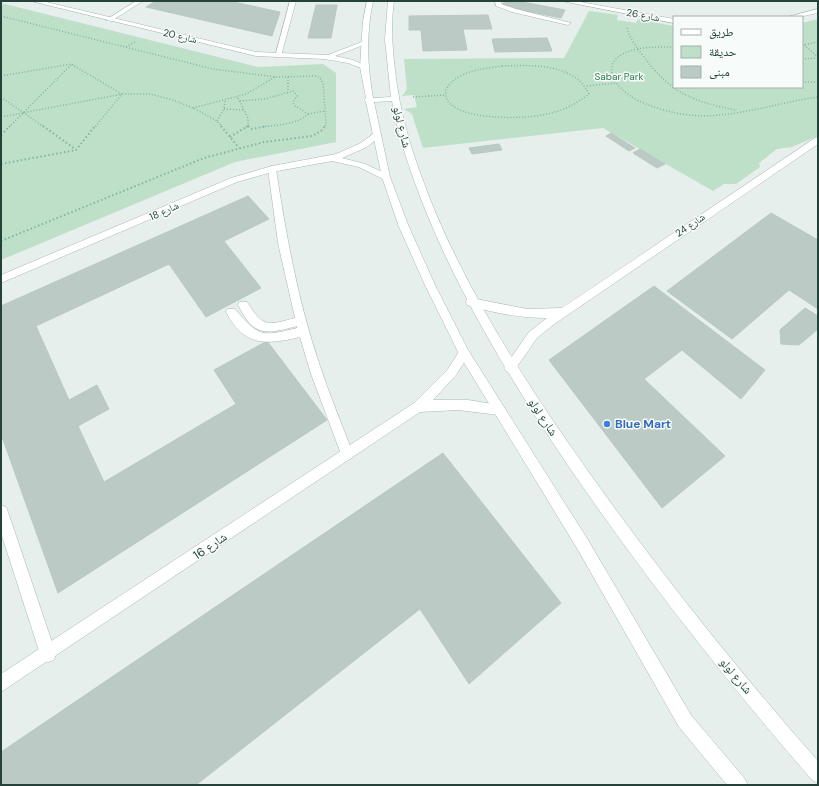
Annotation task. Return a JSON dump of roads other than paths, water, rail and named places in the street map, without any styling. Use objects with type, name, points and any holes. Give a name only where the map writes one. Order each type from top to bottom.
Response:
[{"type":"street","name":"شارع 20","points":[[34,1],[246,52],[277,56],[328,56],[341,58],[364,67]]},
{"type":"street","points":[[51,5],[59,1]]},
{"type":"street","points":[[109,20],[140,1]]},
{"type":"street","points":[[277,56],[293,1]]},
{"type":"street","points":[[370,1],[364,43],[364,67],[368,100],[386,177],[404,227],[426,278],[464,353],[583,545],[685,721],[739,785]]},
{"type":"street","name":"شارع لولو","points":[[391,1],[388,30],[394,99],[409,155],[435,224],[472,302],[510,368],[626,537],[706,641],[816,770]]},
{"type":"street","points":[[496,1],[500,7],[508,10],[568,22]]},
{"type":"street","name":"شارع 26","points":[[565,1],[673,21]]},
{"type":"street","points":[[795,16],[818,11]]},
{"type":"street","name":"شارع 20","points":[[328,56],[364,43]]},
{"type":"street","points":[[368,100],[394,99]]},
{"type":"street","name":"شارع 18","points":[[1,279],[234,180],[272,169],[331,160],[349,154],[364,146],[376,136]]},
{"type":"street","name":"شارع 24","points":[[510,368],[533,334],[562,312],[818,140]]},
{"type":"street","name":"شارع 18","points":[[331,160],[352,162],[386,177]]},
{"type":"street","points":[[272,169],[279,223],[292,286],[313,362],[347,454]]},
{"type":"street","name":"شارع 24","points":[[472,302],[522,314],[543,315],[562,312]]},
{"type":"street","points":[[243,305],[253,321],[261,327],[303,326]]},
{"type":"street","points":[[231,312],[248,332],[260,338],[276,338],[303,326]]},
{"type":"street","name":"شارع 16","points":[[1,684],[418,407],[452,372],[464,353]]},
{"type":"street","name":"شارع 16","points":[[418,407],[445,403],[472,405],[499,410]]},
{"type":"street","points":[[1,512],[48,654]]},
{"type":"place","name":"Blue Mart","points":[[607,424]]},
{"type":"park label","name":"Sabar Park","points":[[619,76]]}]
